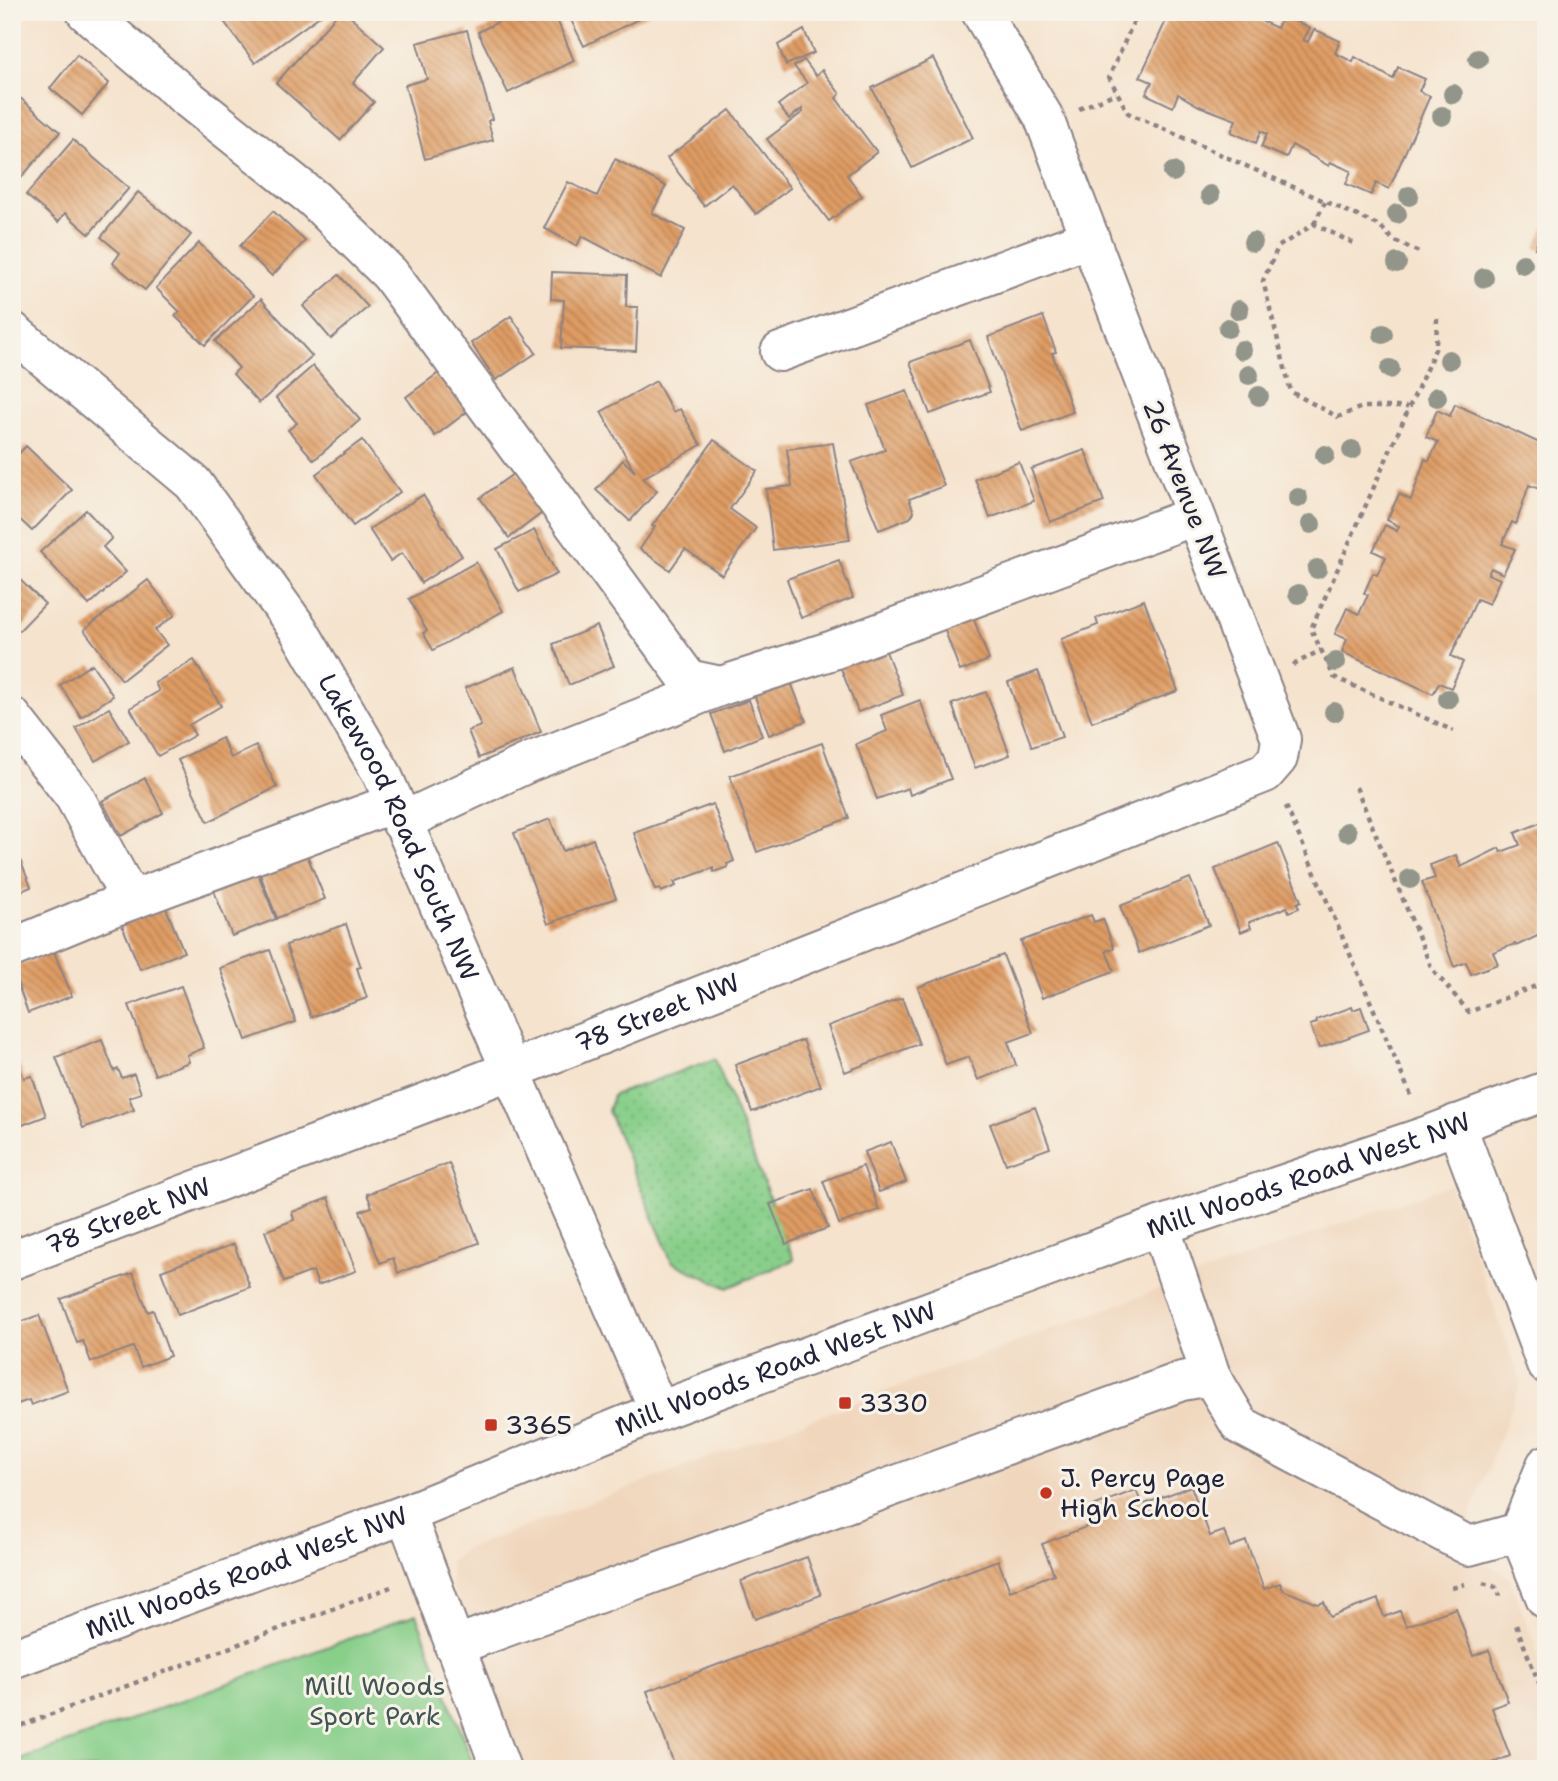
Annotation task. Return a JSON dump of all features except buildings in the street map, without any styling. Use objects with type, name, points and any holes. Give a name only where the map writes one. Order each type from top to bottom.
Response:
[{"type":"street","points":[[86,12],[186,97],[314,199],[390,274],[688,679],[721,686]]},
{"type":"street","name":"26 Avenue NW","points":[[981,12],[1043,116],[1281,739]]},
{"type":"street","points":[[780,352],[1090,238]]},
{"type":"street","name":"Lakewood Road South NW","points":[[12,331],[192,483],[298,629],[382,774],[659,1411]]},
{"type":"street","points":[[12,947],[131,900],[398,813],[721,686],[833,650],[1195,516]]},
{"type":"street","points":[[12,717],[74,796],[131,900]]},
{"type":"street","name":"78 Street NW","points":[[12,1260],[509,1071],[1265,773],[1278,758],[1281,739]]},
{"type":"street","name":"Mill Woods Road West NW","points":[[12,1659],[406,1514],[659,1411],[1160,1226],[1546,1091]]},
{"type":"street","points":[[1456,1124],[1546,1364]]},
{"type":"street","points":[[1160,1226],[1211,1376],[1240,1425],[1469,1546],[1519,1532]]},
{"type":"street","points":[[454,1646],[1182,1381],[1211,1376]]},
{"type":"street","points":[[1546,1465],[1519,1532],[1546,1599]]},
{"type":"street","points":[[406,1514],[501,1769]]},
{"type":"path","points":[[1138,12],[1109,77],[1128,113],[1380,226],[1393,240],[1421,253]]},
{"type":"path","points":[[1079,109],[1117,92]]},
{"type":"path","points":[[1325,202],[1314,224],[1278,247],[1263,281],[1291,392],[1338,417],[1362,407],[1408,407]]},
{"type":"path","points":[[1314,224],[1353,243]]},
{"type":"path","points":[[1437,318],[1436,347],[1311,629],[1334,677],[1454,731]]},
{"type":"path","points":[[1289,667],[1321,650]]},
{"type":"path","points":[[1356,787],[1432,969],[1469,1012],[1546,982]]},
{"type":"path","points":[[1283,798],[1412,1098]]},
{"type":"path","points":[[1452,1588],[1477,1581],[1496,1587],[1506,1605]]},
{"type":"path","points":[[12,1730],[398,1584]]},
{"type":"path","points":[[1511,1614],[1546,1701]]},
{"type":"shaded area","name":"J. Percy Page High School","points":[[1450,1185],[1521,1382],[1471,1513],[1470,1560],[1493,1566],[1510,1578],[1546,1675],[1546,1769],[523,1769],[451,1582],[450,1562],[463,1550],[1154,1291]]},
{"type":"green space","points":[[715,1059],[794,1260],[727,1288],[672,1262],[608,1111],[613,1095]]},
{"type":"green space","name":"Mill Woods Sport Park","points":[[416,1614],[475,1769],[12,1769],[12,1763]]},
{"type":"place","name":"3330","points":[[845,1403]]},
{"type":"place","name":"3365","points":[[491,1425]]},
{"type":"place","name":"J. Percy Page High School","points":[[1046,1493]]}]
